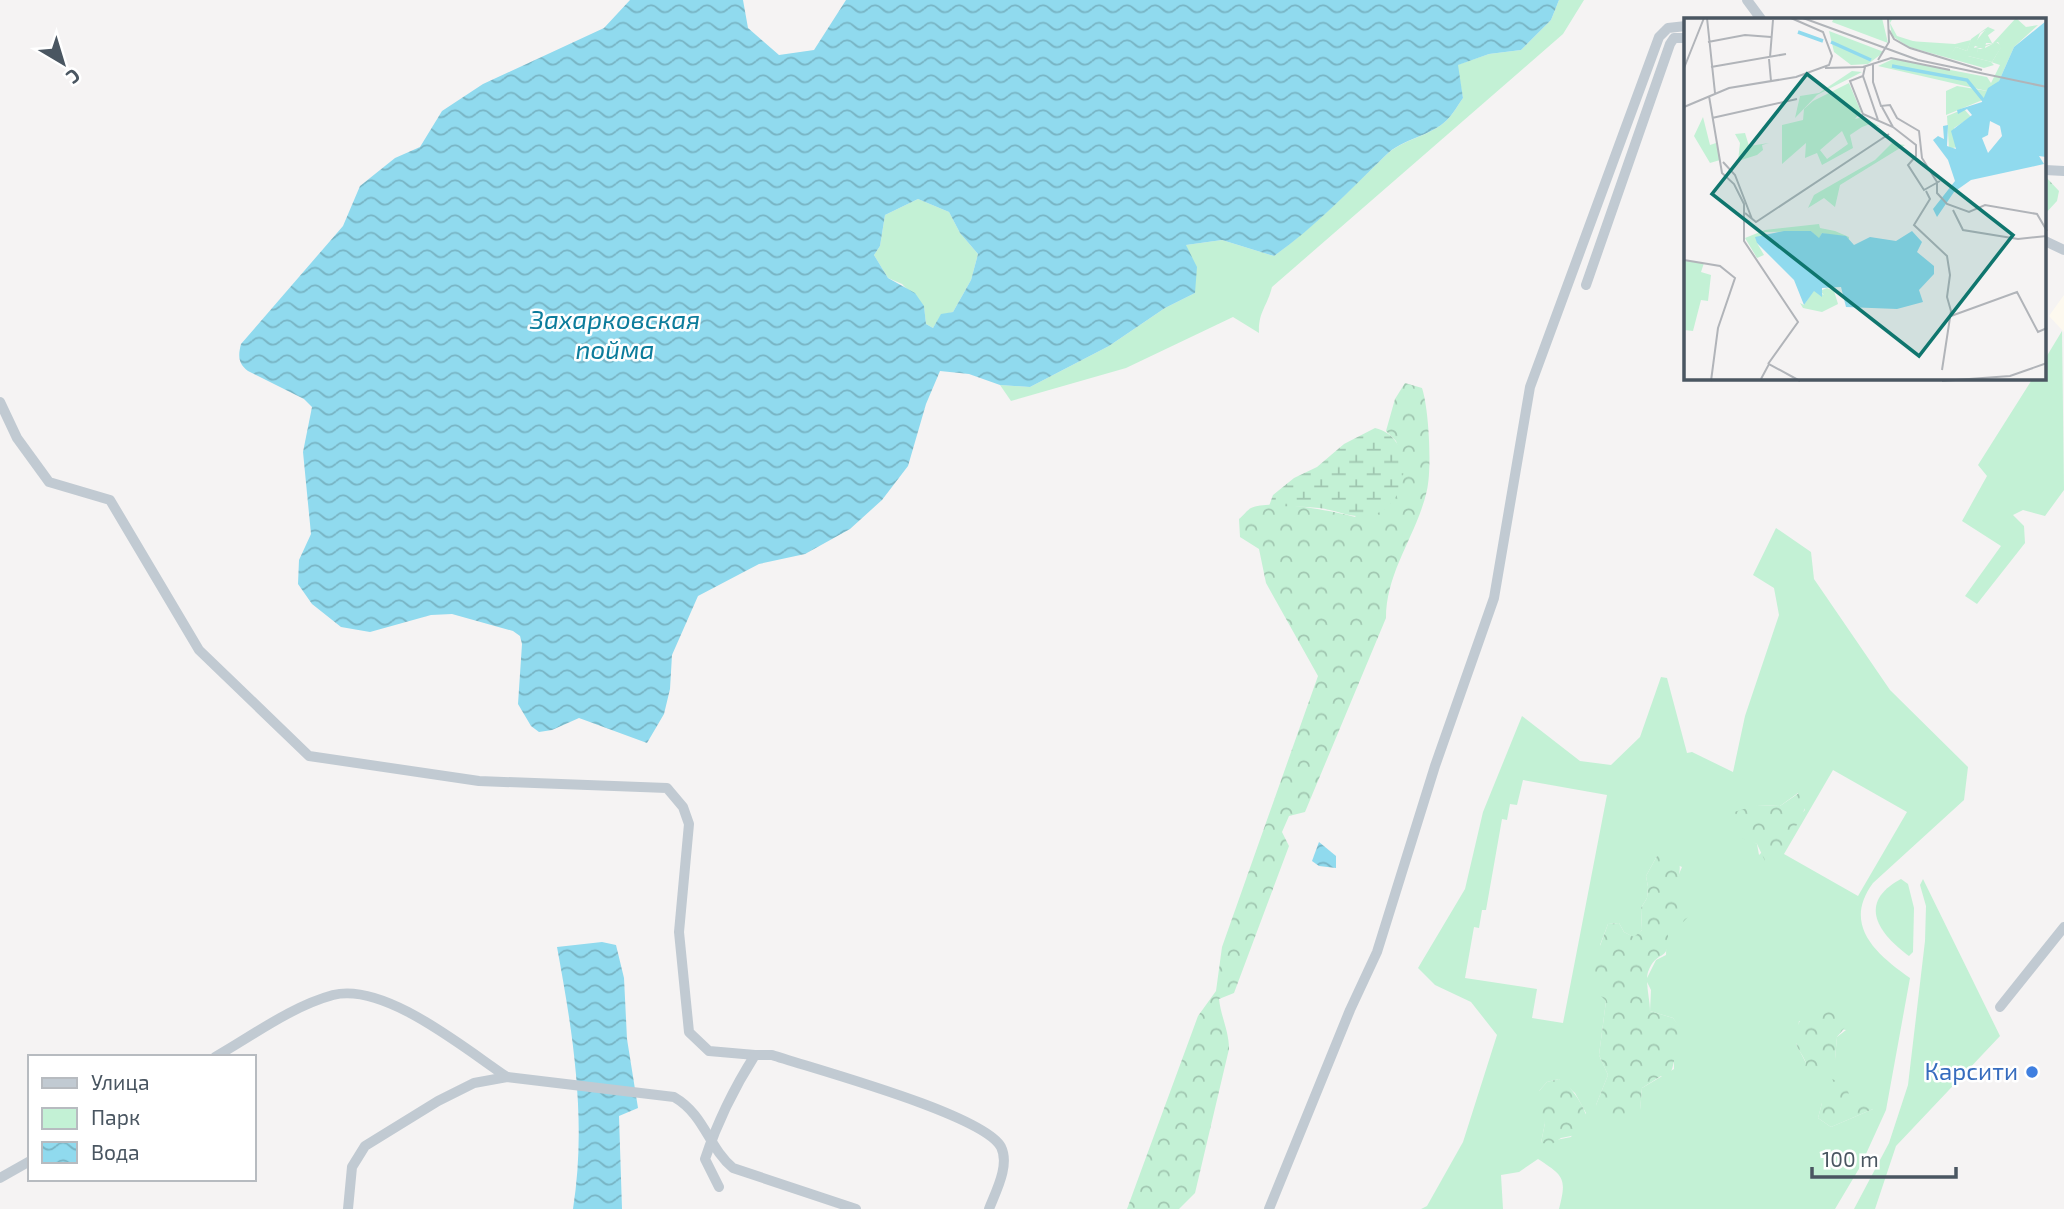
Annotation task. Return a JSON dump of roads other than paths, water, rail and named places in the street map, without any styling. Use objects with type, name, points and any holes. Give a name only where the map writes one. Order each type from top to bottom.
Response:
[{"type":"street","points":[[1747,0],[1760,18]]},
{"type":"street","points":[[1269,1209],[1350,1010],[1377,952],[1435,766],[1482,637],[1502,562],[1531,387],[1659,37],[1668,28],[1684,26]]},
{"type":"street","points":[[1586,285],[1670,44],[1674,38],[1684,38]]},
{"type":"street","points":[[2046,170],[2064,171]]},
{"type":"street","points":[[2046,241],[2064,250]]},
{"type":"street","points":[[0,402],[16,438],[49,482],[110,500],[199,650],[309,756],[479,781],[667,788],[683,807],[689,824],[679,932],[689,1032],[709,1051],[772,1055],[953,1115],[992,1135],[1002,1149],[1003,1171],[989,1209]]},
{"type":"street","points":[[2000,1007],[2064,927]]},
{"type":"street","points":[[219,1055],[296,1011],[331,996],[352,992],[390,1003],[507,1077]]},
{"type":"street","points":[[719,1187],[705,1159],[739,1079],[755,1055]]},
{"type":"street","points":[[348,1209],[352,1167],[365,1146],[474,1083],[507,1077],[674,1097],[690,1106],[723,1160],[733,1168],[856,1209]]},
{"type":"street","points":[[0,1178],[28,1162]]},
{"type":"water","name":"Захарковская пойма","points":[[630,0],[743,0],[748,28],[779,55],[814,50],[846,0],[1559,0],[1551,20],[1521,50],[1489,54],[1458,65],[1463,98],[1447,120],[1386,155],[1318,221],[1274,256],[1222,240],[1186,245],[1197,267],[1195,293],[1165,308],[1109,346],[1030,387],[1000,385],[969,374],[940,371],[926,404],[908,466],[882,500],[850,529],[805,554],[759,564],[698,596],[672,655],[670,689],[664,714],[647,743],[579,718],[552,730],[539,732],[531,726],[518,704],[522,644],[520,636],[513,631],[452,614],[431,615],[370,632],[341,627],[312,604],[298,584],[299,560],[311,534],[303,452],[312,407],[304,399],[248,371],[239,356],[241,344],[343,226],[360,186],[395,158],[420,147],[442,111],[483,84],[604,28]],"holes":[[[918,199],[949,212],[960,233],[978,254],[971,280],[953,312],[941,314],[933,328],[926,324],[924,306],[915,293],[888,278],[874,255],[880,246],[885,215]]]},
{"type":"water","points":[[1319,842],[1336,856],[1336,868],[1319,866],[1312,861]]},
{"type":"water","points":[[602,942],[616,945],[624,978],[627,1039],[638,1108],[619,1116],[622,1209],[573,1209],[579,1143],[576,1077],[557,947]]},
{"type":"place","name":"Карсити","points":[[2032,1072]]}]
